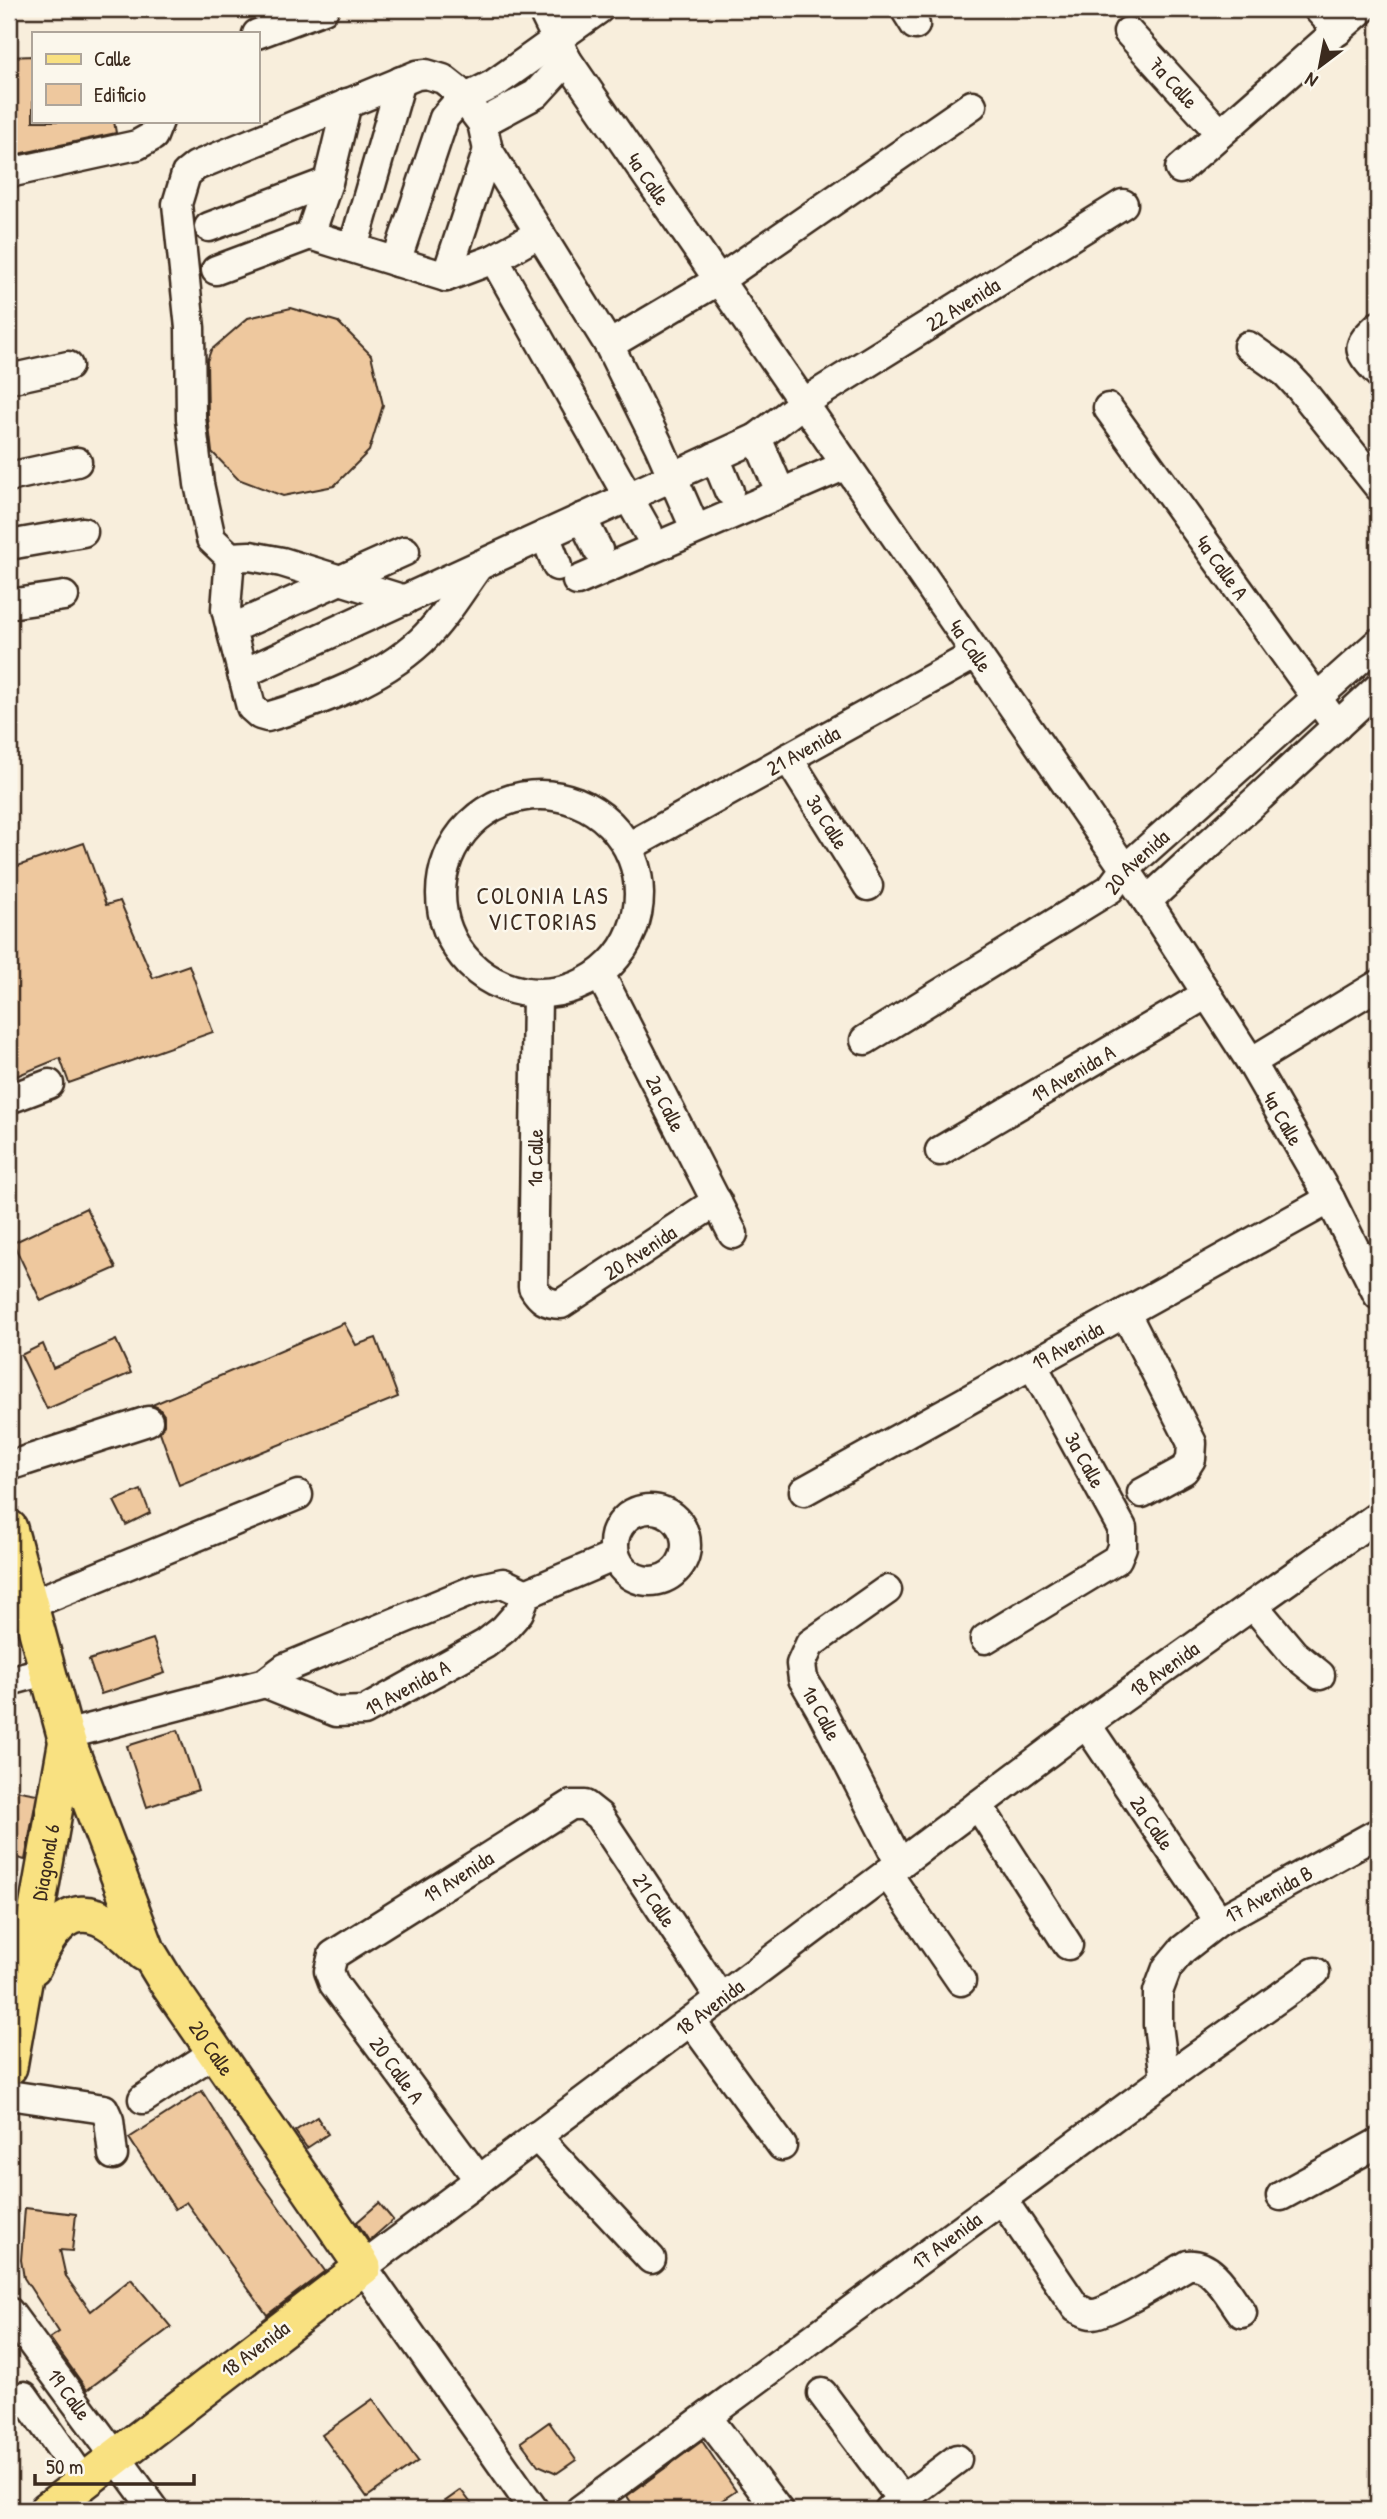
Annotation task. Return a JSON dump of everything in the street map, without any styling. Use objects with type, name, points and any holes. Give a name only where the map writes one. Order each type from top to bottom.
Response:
[{"type":"main road","name":"20 Calle","points":[[11,1543],[66,1737],[133,1917],[156,1965],[363,2267]]},
{"type":"main road","name":"Diagonal 6","points":[[9,2067],[19,2002],[18,1952],[66,1737]]},
{"type":"main road","points":[[19,2002],[43,1947],[59,1925],[77,1915],[96,1916],[116,1925],[156,1965]]},
{"type":"main road","name":"18 Avenida","points":[[47,2510],[363,2267]]},
{"type":"street","points":[[266,24],[324,9]]},
{"type":"street","name":"4a Calle","points":[[542,9],[562,49],[1147,901],[1251,1062],[1330,1199],[1378,1295]]},
{"type":"street","points":[[482,123],[536,94],[562,49],[599,9]]},
{"type":"street","points":[[1318,9],[1338,30]]},
{"type":"street","points":[[1180,169],[1362,9]]},
{"type":"street","name":"7a Calle","points":[[1128,32],[1220,133]]},
{"type":"street","points":[[396,262],[444,118],[462,97],[474,94],[562,49]]},
{"type":"street","points":[[405,600],[282,562],[250,556],[230,557],[211,538],[199,484],[191,418],[190,328],[177,204],[187,174],[196,166],[418,75],[435,76],[451,83],[482,123],[488,150],[609,345],[691,519]]},
{"type":"street","points":[[353,248],[401,81]]},
{"type":"street","points":[[310,235],[328,182],[347,103]]},
{"type":"street","points":[[609,345],[719,280],[972,105]]},
{"type":"street","points":[[9,173],[138,145],[153,135],[159,122]]},
{"type":"street","points":[[446,277],[488,150]]},
{"type":"street","points":[[209,227],[328,182]]},
{"type":"street","name":"22 Avenida","points":[[242,674],[757,438],[803,403],[1123,204]]},
{"type":"street","points":[[216,270],[310,235],[446,277],[494,258],[540,233]]},
{"type":"street","points":[[494,258],[648,532]]},
{"type":"street","points":[[1369,336],[1360,353],[1378,373]]},
{"type":"street","points":[[1248,346],[1286,373],[1299,387],[1378,486]]},
{"type":"street","points":[[9,379],[68,366]]},
{"type":"street","name":"4a Calle A","points":[[1108,408],[1337,726]]},
{"type":"street","points":[[757,438],[776,482]]},
{"type":"street","points":[[715,457],[729,491]]},
{"type":"street","points":[[9,477],[76,462]]},
{"type":"street","points":[[545,536],[567,574],[846,465]]},
{"type":"street","points":[[582,518],[598,550]]},
{"type":"street","points":[[9,545],[83,532]]},
{"type":"street","points":[[231,629],[405,551]]},
{"type":"street","points":[[230,557],[226,609],[251,708],[267,717],[314,703],[377,673],[420,642],[444,615],[478,566]]},
{"type":"street","points":[[9,604],[64,596]]},
{"type":"street","name":"20 Avenida","points":[[865,1040],[1110,890],[1125,869],[1378,643]]},
{"type":"street","name":"21 Avenida","points":[[628,847],[976,654]]},
{"type":"street","name":"20 Avenida","points":[[1147,901],[1378,688]]},
{"type":"street","name":"3a Calle","points":[[789,758],[868,886]]},
{"type":"street","points":[[531,795],[554,796],[577,802],[597,813],[614,828],[628,847],[636,866],[639,886],[635,925],[627,944],[600,974],[571,989],[537,994],[514,990],[493,982],[474,968],[453,941],[441,908],[440,885],[445,863],[455,842],[469,824],[487,809],[508,800],[531,795]]},
{"type":"street","name":"2a Calle","points":[[600,974],[733,1234]]},
{"type":"street","points":[[1251,1062],[1378,985]]},
{"type":"street","name":"1a Calle","points":[[537,994],[533,1287],[544,1301],[561,1304]]},
{"type":"street","name":"19 Avenida A","points":[[940,1151],[1207,994]]},
{"type":"street","points":[[9,1099],[49,1084]]},
{"type":"street","name":"19 Avenida","points":[[804,1492],[1330,1199]]},
{"type":"street","name":"20 Avenida","points":[[561,1304],[717,1200]]},
{"type":"street","points":[[1126,1314],[1192,1443],[1191,1459],[1184,1469],[1142,1493]]},
{"type":"street","name":"3a Calle","points":[[985,1639],[1117,1559],[1122,1547],[1122,1528],[1032,1364]]},
{"type":"street","points":[[9,1466],[148,1421]]},
{"type":"street","points":[[29,1605],[298,1495]]},
{"type":"street","name":"18 Avenida","points":[[363,2267],[1086,1724],[1378,1516]]},
{"type":"street","points":[[66,1737],[265,1683],[285,1668],[476,1589],[503,1583],[526,1594],[615,1556]]},
{"type":"street","name":"1a Calle","points":[[887,1590],[810,1644],[801,1664],[803,1679],[821,1710],[894,1869]]},
{"type":"street","name":"19 Avenida A","points":[[265,1683],[336,1712],[364,1711],[485,1644],[519,1612],[526,1594]]},
{"type":"street","points":[[1252,1605],[1294,1654],[1320,1675]]},
{"type":"street","points":[[9,1681],[46,1671]]},
{"type":"street","name":"2a Calle","points":[[1086,1724],[1219,1922]]},
{"type":"street","name":"19 Avenida","points":[[333,1955],[571,1805],[585,1805]]},
{"type":"street","name":"21 Calle","points":[[585,1805],[598,1816],[721,1999]]},
{"type":"street","points":[[978,1805],[1068,1945]]},
{"type":"street","name":"17 Avenida B","points":[[1165,2079],[1158,2025],[1158,1992],[1167,1968],[1182,1950],[1219,1922],[1378,1833]]},
{"type":"street","points":[[894,1869],[961,1981]]},
{"type":"street","name":"20 Calle A","points":[[333,1955],[329,1971],[334,1984],[479,2180]]},
{"type":"street","name":"17 Avenida","points":[[580,2510],[1165,2079],[1315,1972]]},
{"type":"street","points":[[691,2021],[782,2146]]},
{"type":"street","points":[[143,2099],[215,2052]]},
{"type":"street","points":[[9,2095],[104,2109],[109,2120],[113,2155]]},
{"type":"street","points":[[536,2136],[650,2259]]},
{"type":"street","points":[[1281,2196],[1378,2143]]},
{"type":"street","points":[[1002,2199],[1076,2308],[1083,2312],[1092,2314],[1108,2309],[1188,2265],[1195,2264],[1212,2273],[1242,2313]]},
{"type":"street","name":"20 Calle","points":[[363,2267],[534,2510]]},
{"type":"street","name":"19 Calle","points":[[9,2312],[31,2390],[76,2438],[116,2456],[155,2510]]},
{"type":"street","points":[[31,2390],[76,2438],[84,2481]]},
{"type":"street","points":[[822,2393],[895,2505],[957,2459]]},
{"type":"street","points":[[707,2417],[778,2510]]},
{"type":"building","points":[[32,56],[32,122],[114,122],[116,133],[9,156],[9,57]]},
{"type":"building","points":[[291,308],[338,322],[371,355],[383,405],[369,451],[334,486],[283,496],[238,479],[212,452],[207,361],[211,350],[248,318]]},
{"type":"building","points":[[84,843],[106,905],[120,901],[153,978],[189,965],[213,1032],[69,1083],[60,1058],[9,1079],[9,869]]},
{"type":"building","points":[[86,1208],[116,1268],[41,1301],[13,1243]]},
{"type":"building","points":[[344,1323],[356,1345],[376,1338],[398,1397],[179,1485],[160,1432],[164,1415],[159,1408],[152,1405]]},
{"type":"building","points":[[116,1340],[131,1373],[47,1409],[21,1355],[43,1344],[53,1368]]},
{"type":"building","points":[[141,1490],[150,1513],[126,1525],[114,1501]]},
{"type":"building","points":[[153,1639],[165,1673],[101,1694],[89,1660]]},
{"type":"building","points":[[178,1730],[198,1790],[147,1807],[127,1746]]},
{"type":"building","points":[[9,1789],[37,1794],[25,1860],[9,1856]]},
{"type":"building","points":[[202,2091],[247,2163],[325,2271],[267,2315],[186,2202],[175,2209],[129,2138]]},
{"type":"building","points":[[317,2117],[328,2134],[307,2148],[295,2131]]},
{"type":"building","points":[[379,2203],[393,2220],[369,2241],[357,2222]]},
{"type":"building","points":[[25,2208],[76,2214],[72,2251],[60,2250],[66,2277],[91,2311],[131,2279],[171,2327],[87,2390],[50,2338],[59,2332],[24,2278],[21,2260]]},
{"type":"building","points":[[373,2399],[418,2461],[367,2497],[322,2435]]},
{"type":"building","points":[[549,2422],[576,2460],[557,2473],[538,2465],[521,2442]]},
{"type":"building","points":[[702,2441],[736,2491],[721,2501],[728,2510],[636,2510],[627,2496]]},
{"type":"building","points":[[461,2490],[476,2510],[433,2510]]},
{"type":"district","name":"COLONIA LAS VICTORIAS","points":[[543,908]]}]
